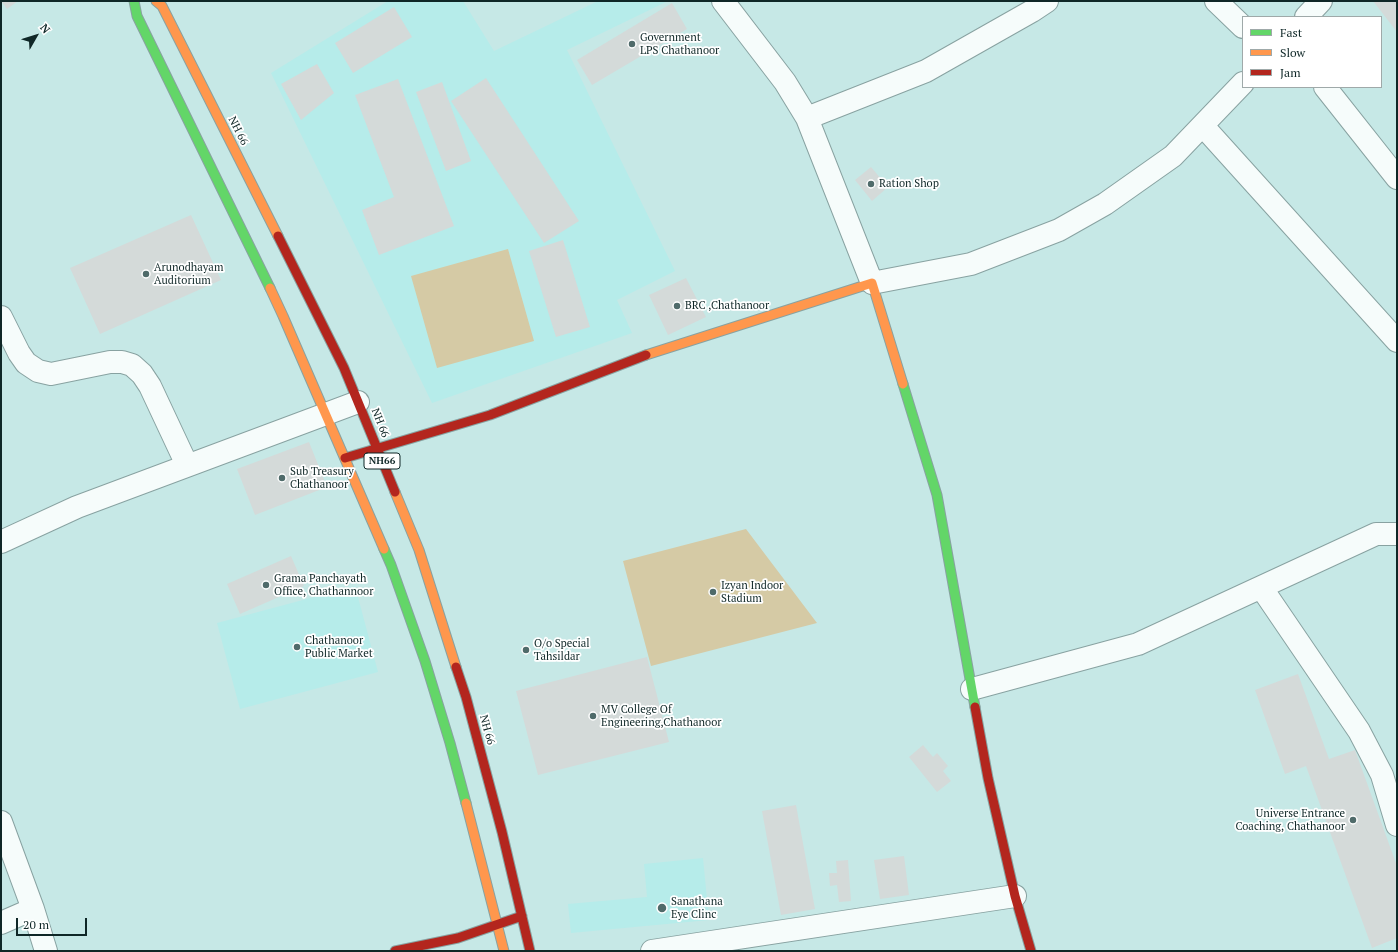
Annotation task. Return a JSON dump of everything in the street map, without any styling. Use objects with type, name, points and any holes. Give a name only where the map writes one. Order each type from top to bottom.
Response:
[{"type":"main road","name":"NH66","points":[[134,1],[137,16],[284,316],[391,565],[425,660],[450,742],[504,951]]},
{"type":"main road","name":"NH 66","points":[[156,1],[162,6],[344,368],[419,550],[466,697],[502,832],[530,951]]},
{"type":"main road","points":[[345,458],[490,415],[650,353],[872,283],[937,495],[988,778],[1014,896],[1031,951]]},
{"type":"main road","points":[[395,951],[458,938],[522,916]]},
{"type":"street","points":[[724,1],[785,82],[808,118],[872,283],[971,264],[1059,230],[1105,204],[1173,156],[1242,84]]},
{"type":"street","points":[[808,118],[926,71],[1047,1]]},
{"type":"street","points":[[1216,1],[1242,26]]},
{"type":"street","points":[[1307,16],[1321,1]]},
{"type":"street","points":[[1326,88],[1397,178]]},
{"type":"street","points":[[1203,126],[1397,341]]},
{"type":"street","points":[[1,317],[19,353],[26,363],[38,371],[51,374],[110,362],[122,362],[132,366],[142,374],[150,386],[187,465]]},
{"type":"street","points":[[1,542],[77,507],[358,402]]},
{"type":"street","points":[[972,689],[1138,644],[1376,534],[1397,534]]},
{"type":"street","points":[[1261,587],[1359,731],[1382,775],[1397,825]]},
{"type":"street","points":[[1,822],[33,909],[46,951]]},
{"type":"street","points":[[652,951],[1014,896]]},
{"type":"street","points":[[1,923],[33,909]]},
{"type":"shaded area","points":[[388,1],[463,1],[494,51],[598,1],[668,1],[567,50],[675,271],[617,300],[632,333],[432,403],[271,73]]},
{"type":"shaded area","points":[[508,249],[534,341],[437,368],[411,276]]},
{"type":"shaded area","name":"Izyan Indoor Stadium","points":[[746,529],[817,623],[651,666],[623,561]]},
{"type":"shaded area","name":"Chathanoor Public Market","points":[[355,586],[378,672],[240,709],[217,623]]},
{"type":"shaded area","points":[[703,858],[709,920],[571,933],[568,904],[647,897],[644,864]]},
{"type":"building","points":[[1,1],[18,1],[7,9]]},
{"type":"building","points":[[1373,1],[1397,1],[1397,32]]},
{"type":"building","name":"Government LPS Chathanoor","points":[[672,3],[687,29],[592,85],[577,60]]},
{"type":"building","points":[[394,7],[412,37],[353,73],[335,43]]},
{"type":"building","points":[[317,64],[334,93],[301,120],[281,84]]},
{"type":"building","points":[[486,78],[579,221],[544,243],[451,101]]},
{"type":"building","points":[[398,79],[454,226],[379,255],[362,210],[394,197],[355,95]]},
{"type":"building","points":[[442,82],[471,161],[446,171],[416,92]]},
{"type":"building","name":"Ration Shop","points":[[871,167],[888,187],[872,201],[855,180]]},
{"type":"building","name":"Arunodhayam Auditorium","points":[[191,215],[221,280],[100,334],[70,268]]},
{"type":"building","points":[[563,240],[590,327],[556,337],[529,251]]},
{"type":"building","name":"BRC ,Chathanoor","points":[[686,278],[706,317],[668,335],[649,295]]},
{"type":"building","name":"Sub Treasury Chathanoor","points":[[309,442],[327,487],[255,515],[237,469]]},
{"type":"building","name":"Grama Panchayath Office, Chathannoor","points":[[291,556],[304,586],[240,614],[227,584]]},
{"type":"building","name":"MV College Of Engineering,Chathanoor","points":[[647,657],[669,742],[538,775],[516,691]]},
{"type":"building","name":"Universe Entrance Coaching, Chathanoor","points":[[1298,674],[1329,759],[1355,750],[1397,866],[1397,938],[1372,948],[1306,766],[1285,774],[1255,690]]},
{"type":"building","points":[[923,745],[933,757],[937,753],[948,766],[943,771],[951,781],[937,792],[909,757]]},
{"type":"building","points":[[796,805],[815,909],[781,915],[762,811]]},
{"type":"building","points":[[904,856],[909,895],[880,899],[874,860]]},
{"type":"building","points":[[848,860],[851,901],[839,902],[837,885],[830,886],[829,873],[837,873],[836,861]]},
{"type":"traffic: fast","points":[[134,1],[137,16],[270,288]]},
{"type":"traffic: fast","points":[[903,384],[937,495],[975,707]]},
{"type":"traffic: fast","points":[[384,549],[425,661],[450,743],[466,803]]},
{"type":"traffic: slow","points":[[156,1],[162,6],[278,236]]},
{"type":"traffic: slow","points":[[646,355],[872,283],[903,384]]},
{"type":"traffic: slow","points":[[270,288],[384,549]]},
{"type":"traffic: slow","points":[[395,492],[419,550],[456,667]]},
{"type":"traffic: slow","points":[[466,803],[504,951]]},
{"type":"traffic: jam","points":[[278,236],[344,368],[395,492]]},
{"type":"traffic: jam","points":[[345,458],[490,415],[646,355]]},
{"type":"traffic: jam","points":[[456,667],[466,697],[502,832],[530,951]]},
{"type":"traffic: jam","points":[[975,707],[988,778],[1015,896],[1031,951]]},
{"type":"traffic: jam","points":[[395,951],[458,938],[522,916]]},
{"type":"place","name":"Government LPS Chathanoor","points":[[632,44]]},
{"type":"place","name":"Ration Shop","points":[[871,184]]},
{"type":"place","name":"Arunodhayam Auditorium","points":[[146,274]]},
{"type":"place","name":"BRC ,Chathanoor","points":[[677,306]]},
{"type":"place","name":"Sub Treasury Chathanoor","points":[[282,478]]},
{"type":"place","name":"Grama Panchayath Office, Chathannoor","points":[[266,585]]},
{"type":"place","name":"Izyan Indoor Stadium","points":[[713,592]]},
{"type":"place","name":"Chathanoor Public Market","points":[[297,647]]},
{"type":"place","name":"O/o Special Tahsildar","points":[[526,650]]},
{"type":"place","name":"MV College Of Engineering,Chathanoor","points":[[593,716]]},
{"type":"place","name":"Universe Entrance Coaching, Chathanoor","points":[[1353,820]]},
{"type":"place","name":"Sanathana Eye Clinc","points":[[662,908]]}]
